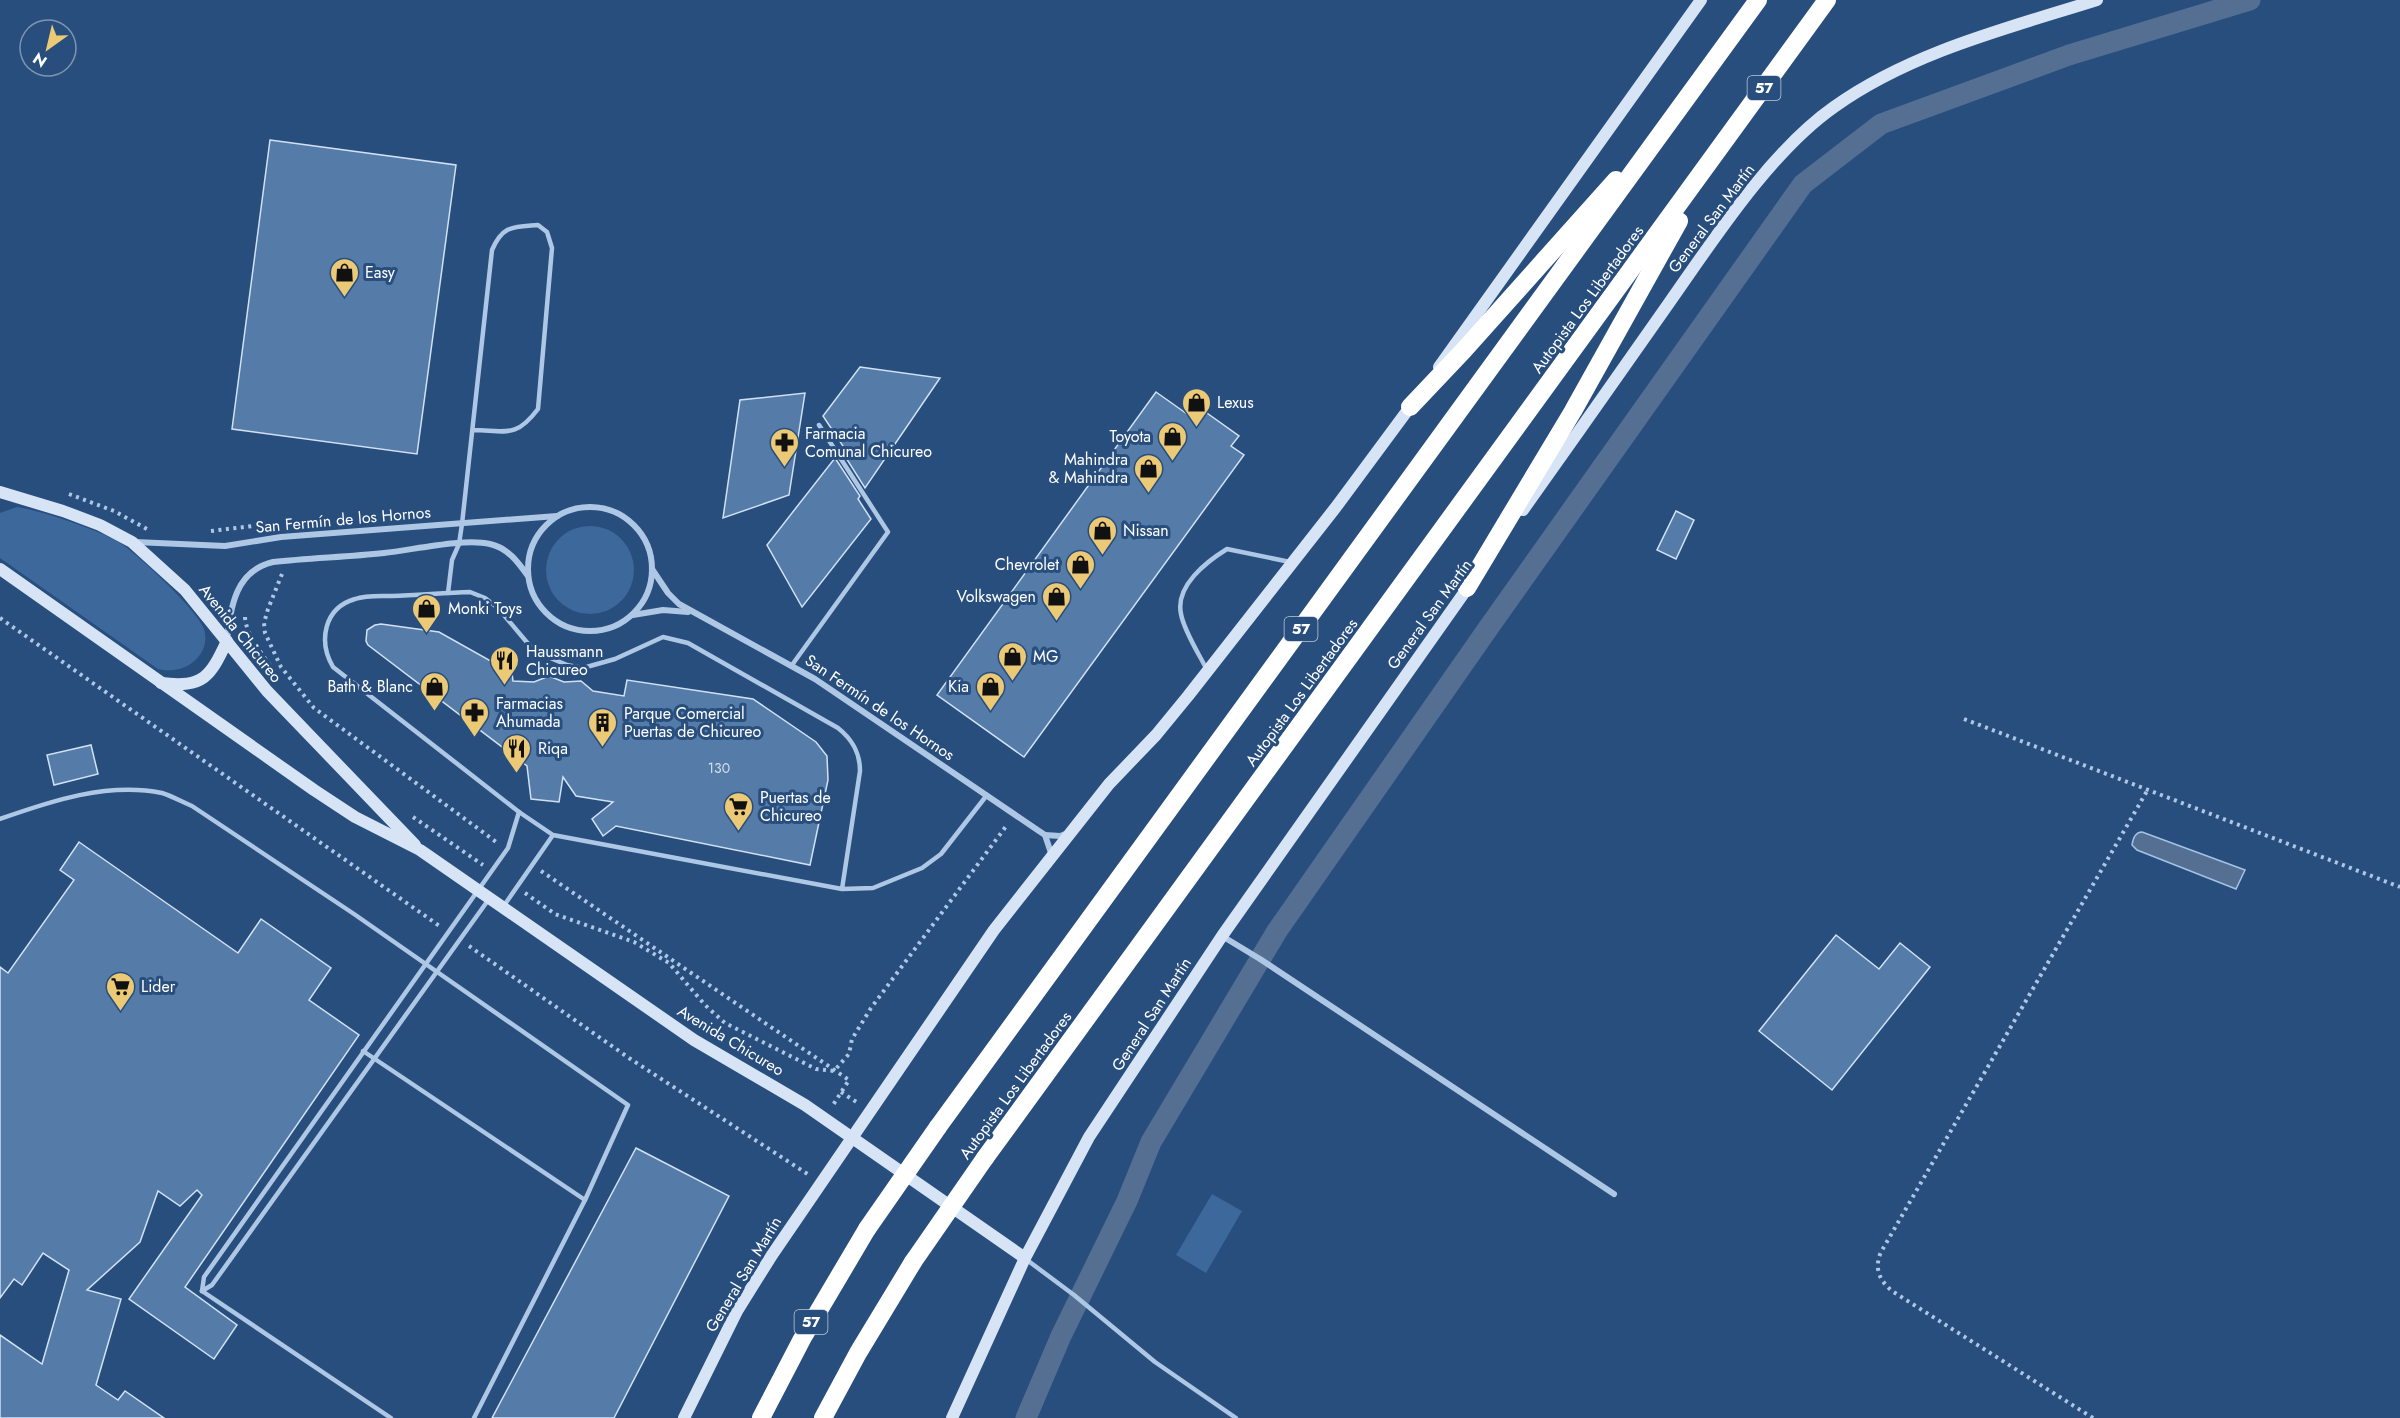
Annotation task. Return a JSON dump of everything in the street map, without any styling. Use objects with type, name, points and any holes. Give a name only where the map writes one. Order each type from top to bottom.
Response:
[{"type":"highway","name":"57","points":[[761,1418],[802,1339],[867,1229],[938,1127],[1758,0]]},
{"type":"highway","name":"Autopista Los Libertadores","points":[[823,1418],[858,1353],[913,1263],[985,1158],[1702,175],[1827,0]]},
{"type":"highway","points":[[1410,407],[1584,215],[1664,132]]},
{"type":"highway","points":[[1467,588],[1573,411],[1666,247],[1702,175]]},
{"type":"main road","name":"General San Martín","points":[[684,1418],[737,1311],[819,1182],[994,930],[1109,784],[1156,735],[1293,563],[1410,407],[1701,0]]},
{"type":"main road","name":"General San Martín","points":[[952,1418],[1025,1258],[1089,1137],[1222,936],[1699,260],[1770,167],[1810,126],[1856,92],[1905,67],[1977,39],[2097,0]]},
{"type":"main road","name":"Avenida Chicureo","points":[[0,492],[82,518],[132,542],[185,590],[267,692],[420,850]]},
{"type":"main road","points":[[0,502],[22,499]]},
{"type":"main road","name":"Avenida Chicureo","points":[[0,569],[347,812],[420,850],[694,1040],[786,1092],[1025,1258]]},
{"type":"main road","points":[[160,683],[183,686],[200,681],[211,672],[227,641]]},
{"type":"street","points":[[581,507],[593,507],[618,513],[639,530],[649,549],[652,569],[647,594],[632,615],[611,628],[587,631],[575,630],[552,619],[543,610],[531,589],[528,577],[531,549],[546,525],[557,516],[581,507]]},
{"type":"street","name":"San Fermín de los Hornos","points":[[132,542],[225,546],[252,540],[557,516]]},
{"type":"street","points":[[227,641],[230,612],[239,585],[249,573],[264,564],[459,544],[489,544],[512,555],[528,577]]},
{"type":"street","name":"San Fermín de los Hornos","points":[[652,569],[668,593],[692,612],[792,665],[851,702],[1045,835]]},
{"type":"street","name":"San Fermín de los Hornos","points":[[632,615],[663,610],[692,612]]},
{"type":"street","points":[[1052,856],[1045,835],[1060,836],[1070,833]]},
{"type":"street","points":[[1222,936],[1614,1194]]},
{"type":"lane","points":[[448,593],[452,560],[459,544],[462,524],[492,250],[498,237],[510,227],[538,225],[547,232],[552,248],[538,409],[526,424],[513,431],[474,430]]},
{"type":"lane","points":[[792,665],[888,532],[819,425]]},
{"type":"lane","points":[[1208,672],[1181,615],[1181,596],[1193,578],[1208,561],[1227,549],[1293,563]]},
{"type":"lane","points":[[842,889],[860,771],[858,753],[853,744],[838,728],[676,638],[663,637],[615,659],[583,668],[567,665],[553,660],[530,646],[498,608],[485,598],[470,592],[362,597],[336,610],[327,626],[325,647],[327,657],[333,667],[519,812],[553,835],[842,889],[873,888],[922,868],[941,854],[987,795]]},
{"type":"lane","points":[[0,819],[41,805],[108,791],[139,790],[164,794],[192,806],[628,1105],[585,1200],[474,1418]]},
{"type":"lane","points":[[202,1291],[204,1277],[507,848],[519,812]]},
{"type":"lane","points":[[503,908],[553,835]]},
{"type":"lane","points":[[202,1291],[212,1285],[490,899]]},
{"type":"lane","points":[[363,1051],[585,1200]]},
{"type":"lane","points":[[1025,1258],[1155,1362],[1236,1418]]},
{"type":"lane","points":[[202,1291],[391,1418]]},
{"type":"path","points":[[0,618],[448,931]]},
{"type":"path","points":[[1964,719],[2400,887]]},
{"type":"path","points":[[2093,1418],[1892,1291],[1881,1279],[1878,1265],[1881,1252],[2147,791]]},
{"type":"path","points":[[460,939],[629,1058],[819,1182]]},
{"type":"shaded area","points":[[17,507],[83,526],[126,547],[165,582],[200,621],[205,639],[204,647],[197,659],[181,669],[158,669],[0,558],[0,513]]},
{"type":"shaded area","points":[[581,526],[599,526],[615,533],[627,545],[634,561],[634,579],[627,595],[615,607],[599,614],[581,614],[565,607],[553,595],[546,579],[546,561],[553,545],[565,533]]},
{"type":"shaded area","points":[[2142,832],[2245,870],[2236,889],[2137,850],[2132,845],[2133,840],[2136,834]]},
{"type":"shaded area","points":[[1212,1194],[1242,1211],[1206,1273],[1176,1255]]},
{"type":"building","name":"Easy","points":[[270,140],[456,165],[417,454],[232,429]]},
{"type":"building","points":[[860,367],[940,378],[865,488],[841,450],[843,446],[823,416]]},
{"type":"building","points":[[1156,392],[1197,421],[1204,411],[1239,436],[1231,446],[1244,455],[1024,757],[937,695]]},
{"type":"building","points":[[805,393],[789,495],[723,518],[740,400]]},
{"type":"building","points":[[835,458],[860,496],[858,499],[871,519],[802,607],[767,545]]},
{"type":"building","points":[[1676,511],[1694,520],[1676,559],[1657,550]]},
{"type":"building","points":[[381,624],[439,632],[512,673],[513,681],[534,682],[549,676],[564,682],[581,681],[593,691],[624,696],[627,680],[753,699],[816,742],[827,756],[828,780],[810,865],[616,826],[603,836],[592,819],[613,802],[576,796],[563,777],[559,802],[531,799],[527,766],[368,645],[367,630]]},
{"type":"building","points":[[91,745],[98,774],[54,785],[47,755]]},
{"type":"building","points":[[79,842],[238,953],[261,919],[331,968],[309,1000],[359,1035],[185,1287],[237,1325],[214,1359],[129,1299],[202,1195],[197,1190],[180,1206],[158,1191],[140,1242],[87,1290],[121,1299],[96,1385],[118,1400],[125,1391],[164,1418],[0,1418],[0,1335],[42,1364],[69,1270],[43,1253],[22,1285],[14,1279],[0,1298],[0,967],[8,973],[74,880],[60,870]]},
{"type":"building","points":[[1836,935],[1879,969],[1900,943],[1930,967],[1832,1090],[1759,1031]]},
{"type":"building","points":[[636,1148],[729,1196],[614,1418],[492,1418]]},
{"type":"waterway","points":[[1026,1418],[1061,1336],[1127,1201],[1151,1142],[1277,931],[1803,184],[1881,124],[2069,55],[2250,0]]},
{"type":"place","name":"Easy","points":[[344,298]]},
{"type":"place","name":"Lexus","points":[[1196,428]]},
{"type":"place","name":"Toyota","points":[[1172,462]]},
{"type":"place","name":"Farmacia Comunal Chicureo","points":[[784,468]]},
{"type":"place","name":"Mahindra & Mahindra","points":[[1149,494]]},
{"type":"place","name":"Nissan","points":[[1102,556]]},
{"type":"place","name":"Chevrolet","points":[[1080,590]]},
{"type":"place","name":"Volkswagen","points":[[1057,622]]},
{"type":"place","name":"Monki Toys","points":[[427,634]]},
{"type":"place","name":"MG","points":[[1012,682]]},
{"type":"place","name":"Haussmann Chicureo","points":[[505,686]]},
{"type":"place","name":"Bath & Blanc","points":[[434,712]]},
{"type":"place","name":"Kia","points":[[990,712]]},
{"type":"place","name":"Farmacias Ahumada","points":[[475,738]]},
{"type":"place","name":"Parque Comercial Puertas de Chicureo","points":[[603,748]]},
{"type":"place","name":"Riqa","points":[[517,774]]},
{"type":"place","name":"Puertas de Chicureo","points":[[739,832]]},
{"type":"place","name":"Lider","points":[[120,1012]]}]
